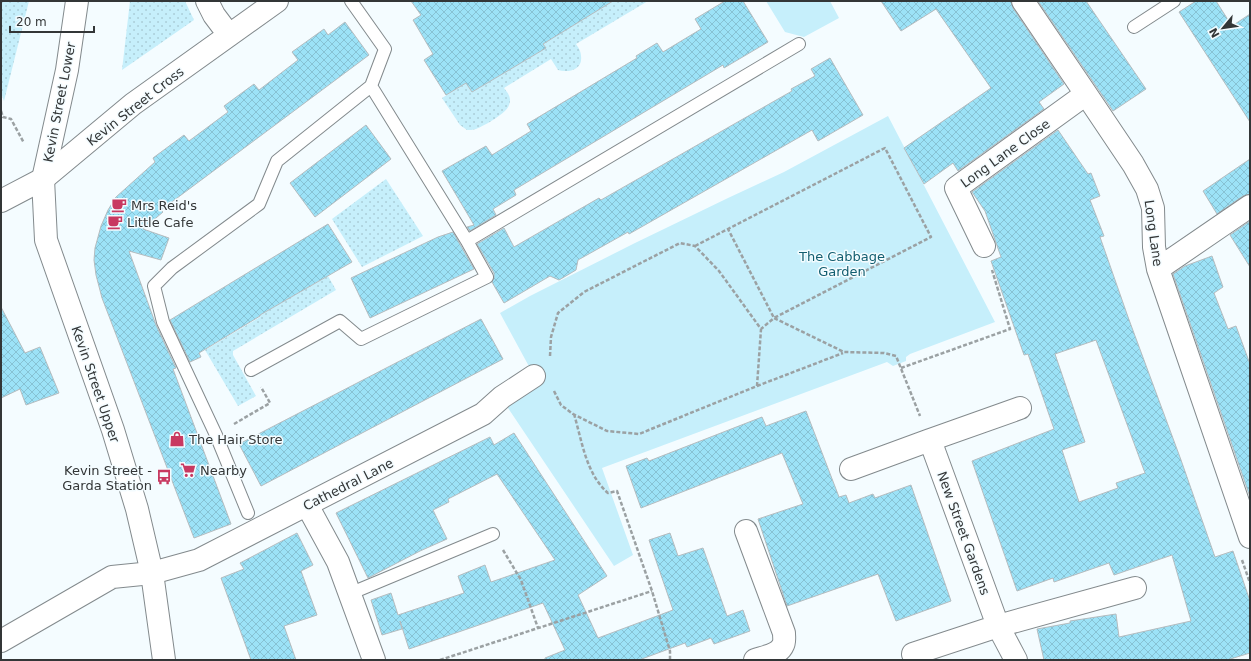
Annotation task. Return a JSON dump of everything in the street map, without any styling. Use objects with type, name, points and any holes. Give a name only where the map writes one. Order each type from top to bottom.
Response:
[{"type":"street","name":"Kevin Street Lower","points":[[43,179],[67,70],[78,1]]},
{"type":"street","points":[[207,1],[214,15],[229,35]]},
{"type":"street","name":"Kevin Street Cross","points":[[1,201],[43,179],[133,104],[277,1]]},
{"type":"street","name":"Long Lane","points":[[1022,1],[1133,164],[1147,189],[1153,208],[1154,247],[1158,269],[1244,501],[1250,537]]},
{"type":"street","name":"Long Lane Close","points":[[984,246],[956,188],[1086,94]]},
{"type":"street","name":"Kevin Street Upper","points":[[43,179],[46,240],[113,430],[137,509],[152,574],[164,660]]},
{"type":"street","points":[[1158,269],[1250,206]]},
{"type":"street","name":"Cathedral Lane","points":[[1,641],[112,577],[152,574],[199,560],[484,414],[502,397],[543,380]]},
{"type":"street","points":[[851,470],[1020,408]]},
{"type":"street","name":"New Street Gardens","points":[[930,440],[998,626],[1016,660]]},
{"type":"street","points":[[307,505],[338,562],[374,660]]},
{"type":"street","points":[[746,531],[784,632],[784,644],[780,650],[755,660]]},
{"type":"street","points":[[913,654],[998,626],[1135,588]]},
{"type":"lane","points":[[248,513],[216,435],[163,322],[154,286],[172,268],[259,204],[277,161],[371,86],[385,49],[352,1]]},
{"type":"lane","points":[[1134,27],[1174,1]]},
{"type":"lane","points":[[467,241],[799,44]]},
{"type":"lane","points":[[251,370],[340,321],[361,339],[487,277],[467,241],[371,86]]},
{"type":"lane","points":[[349,594],[493,534]]},
{"type":"path","points":[[695,246],[885,148],[931,237],[774,318],[761,328]]},
{"type":"path","points":[[728,229],[774,318],[844,352]]},
{"type":"path","points":[[757,386],[761,328],[719,271],[695,246],[680,243],[584,292],[558,313],[551,337],[550,362],[543,380],[561,404],[574,414],[607,431],[639,434],[844,352],[884,353],[896,356],[930,440]]},
{"type":"path","points":[[901,368],[1010,329],[984,246]]},
{"type":"path","points":[[216,435],[270,402],[251,370]]},
{"type":"path","points":[[574,414],[591,472],[608,493],[617,491],[652,591],[670,651],[670,660]]},
{"type":"path","points":[[493,534],[521,580],[538,628]]},
{"type":"path","points":[[440,660],[652,591]]},
{"type":"green space","points":[[1,1],[29,1],[4,101],[1,93]]},
{"type":"green space","points":[[130,1],[185,1],[194,20],[122,70]]},
{"type":"green space","points":[[610,1],[648,1],[576,44],[580,51],[581,61],[580,65],[574,69],[570,71],[558,70],[551,59],[504,88],[509,96],[510,102],[504,112],[500,115],[475,129],[467,130],[460,125],[442,98],[466,83],[472,92],[490,81],[485,72],[526,60],[546,48],[540,39],[571,27],[611,2]]},
{"type":"green space","points":[[766,1],[830,1],[839,18],[804,37],[785,32]]},
{"type":"green space","name":"The Cabbage Garden","points":[[888,116],[995,322],[910,354],[906,357],[906,361],[893,366],[887,362],[602,468],[633,555],[614,566],[504,402],[538,383],[500,313],[530,296],[635,243],[784,172]]},
{"type":"green space","points":[[386,179],[423,236],[362,267],[332,219]]},
{"type":"green space","points":[[328,276],[336,290],[233,351],[233,355],[256,396],[238,406],[205,350],[260,317],[260,315]]},
{"type":"building","points":[[411,1],[613,1],[543,44],[546,48],[472,92],[466,83],[446,95],[424,60],[433,54],[413,20],[421,15]]},
{"type":"building","points":[[725,1],[743,1],[768,42],[724,68],[723,65],[514,190],[516,195],[493,209],[496,215],[470,231],[467,227],[474,225],[442,171],[486,146],[492,155],[531,131],[527,124],[637,58],[636,56],[657,43],[663,52],[701,29],[695,19]]},
{"type":"building","points":[[881,1],[1011,1],[1013,8],[1064,84],[1039,102],[1044,109],[958,171],[953,163],[924,184],[904,148],[991,88],[936,9],[901,31]]},
{"type":"building","points":[[1038,1],[1086,1],[1146,89],[1113,111]]},
{"type":"building","points":[[1196,1],[1216,1],[1232,26],[1250,14],[1250,122],[1179,12]]},
{"type":"building","points":[[345,22],[369,55],[161,210],[163,212],[143,229],[169,238],[161,260],[129,251],[156,325],[176,368],[173,369],[231,524],[194,538],[102,298],[94,260],[95,248],[101,226],[116,197],[155,162],[153,158],[184,135],[189,141],[228,112],[224,106],[254,84],[259,90],[298,60],[292,52],[324,29],[328,35]]},
{"type":"building","points":[[830,58],[863,115],[818,141],[812,130],[629,234],[628,232],[578,260],[576,270],[559,280],[550,276],[504,303],[492,282],[494,273],[477,244],[504,228],[514,247],[599,198],[601,200],[792,91],[791,89],[815,76],[811,69]]},
{"type":"building","points":[[366,125],[391,159],[315,217],[290,183]]},
{"type":"building","points":[[1058,130],[1088,174],[1091,173],[1100,196],[1090,200],[1104,236],[1100,237],[1215,557],[1233,551],[1250,601],[1250,653],[1227,660],[1044,660],[1037,629],[1070,623],[1070,621],[1116,614],[1119,637],[1191,621],[1172,555],[1114,575],[1109,563],[1054,582],[1053,578],[1017,591],[972,461],[1054,429],[1028,354],[1024,355],[991,261],[1001,257],[985,211],[972,192]],"holes":[[[1096,340],[1145,473],[1116,483],[1118,488],[1079,502],[1062,450],[1085,442],[1055,354]]]},
{"type":"building","points":[[1250,159],[1250,194],[1243,196],[1217,214],[1203,191]]},
{"type":"building","points":[[1250,221],[1250,267],[1230,235]]},
{"type":"building","points":[[328,224],[352,262],[260,315],[199,353],[201,357],[190,362],[170,320]]},
{"type":"building","points":[[453,232],[474,269],[370,318],[351,278],[438,237]]},
{"type":"building","points":[[1212,256],[1223,287],[1214,293],[1228,329],[1236,326],[1250,364],[1250,497],[1173,274],[1185,266]]},
{"type":"building","points":[[1,307],[25,353],[40,347],[59,393],[26,405],[20,389],[1,398]]},
{"type":"building","points":[[481,319],[503,359],[261,486],[239,444]]},
{"type":"building","points":[[806,411],[839,497],[846,495],[849,503],[873,494],[875,498],[911,485],[951,601],[896,621],[878,574],[787,606],[758,519],[803,504],[782,453],[641,508],[626,466],[647,458],[649,461],[762,417],[766,426]]},
{"type":"building","points":[[514,433],[607,576],[578,595],[598,638],[673,610],[649,540],[670,533],[678,556],[703,548],[727,616],[743,610],[750,631],[714,644],[711,638],[687,647],[685,643],[639,660],[545,660],[545,658],[565,650],[543,603],[409,649],[400,621],[402,629],[382,635],[371,600],[391,593],[398,615],[464,593],[458,576],[485,565],[491,582],[555,560],[497,474],[448,499],[449,502],[433,510],[447,539],[368,578],[336,513],[490,437],[494,445]]},
{"type":"building","points":[[297,533],[313,565],[301,571],[317,615],[284,626],[296,660],[251,660],[221,578],[244,569],[240,563]]},
{"type":"place","name":"Mrs Reid's","points":[[119,205]]},
{"type":"place","name":"Little Cafe","points":[[115,222]]},
{"type":"place","name":"The Hair Store","points":[[177,439]]},
{"type":"place","name":"Nearby","points":[[188,470]]},
{"type":"place","name":"Kevin Street - Garda Station","points":[[164,477]]}]
